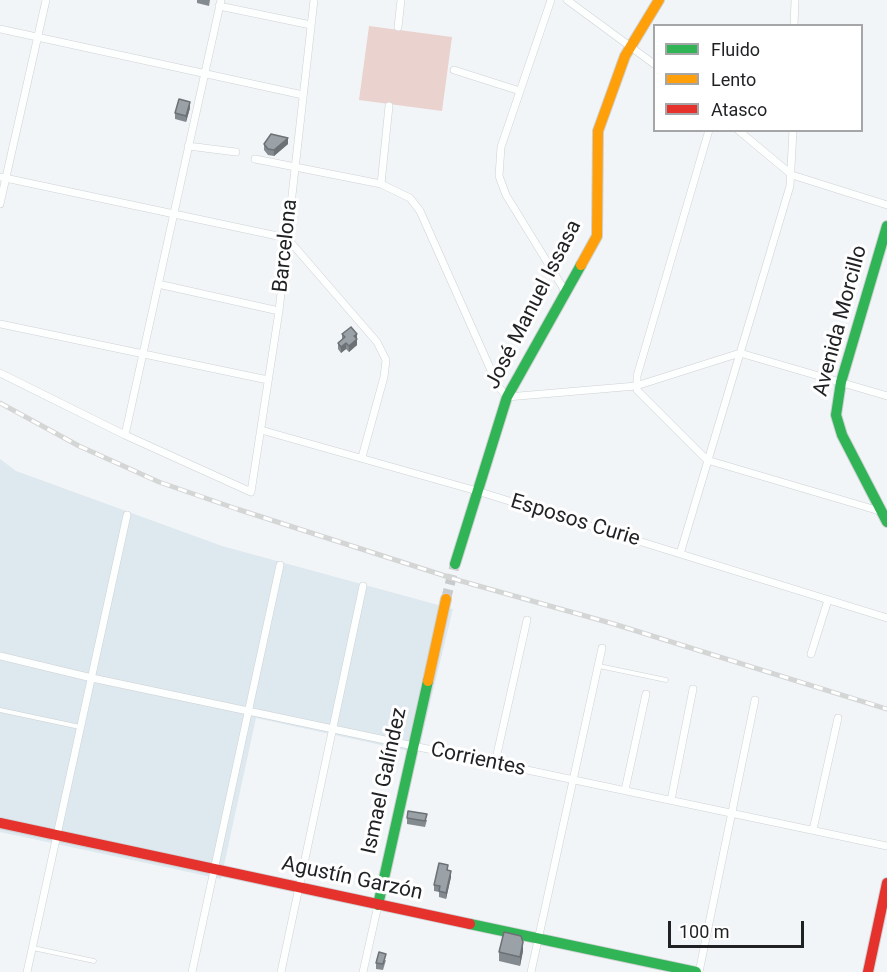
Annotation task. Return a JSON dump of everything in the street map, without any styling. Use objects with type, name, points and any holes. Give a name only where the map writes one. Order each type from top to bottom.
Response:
[{"type":"main road","name":"José Manuel Issasa","points":[[455,564],[507,397],[598,229],[596,141],[630,45],[659,0]]},
{"type":"main road","name":"Avenida Morcillo","points":[[885,516],[839,426],[836,415],[841,382],[887,226]]},
{"type":"main road","name":"Ismael Galíndez","points":[[378,905],[446,598]]},
{"type":"main road","name":"Agustín Garzón","points":[[0,823],[697,972]]},
{"type":"main road","points":[[868,972],[887,883]]},
{"type":"street","points":[[0,204],[3,178],[46,0]]},
{"type":"street","name":"Barcelona","points":[[125,435],[251,492],[279,311],[314,0]]},
{"type":"street","points":[[398,27],[402,0]]},
{"type":"street","points":[[551,0],[501,147],[499,176],[506,195],[565,291]]},
{"type":"street","points":[[567,0],[653,63]]},
{"type":"street","points":[[794,24],[795,0]]},
{"type":"street","points":[[0,373],[125,435],[220,3],[311,25]]},
{"type":"street","points":[[0,29],[303,96]]},
{"type":"street","points":[[454,70],[520,91]]},
{"type":"street","points":[[381,184],[389,106]]},
{"type":"street","points":[[708,132],[636,386],[642,396],[707,460],[885,516]]},
{"type":"street","points":[[740,132],[792,175],[887,205]]},
{"type":"street","points":[[680,554],[792,175],[793,132]]},
{"type":"street","points":[[188,146],[236,152]]},
{"type":"street","points":[[255,159],[381,184],[401,192],[420,211],[498,386],[507,397],[636,386],[740,352],[887,396]]},
{"type":"street","points":[[3,178],[287,238],[377,342],[386,360],[384,377],[362,457]]},
{"type":"street","points":[[158,284],[279,311]]},
{"type":"street","points":[[0,324],[268,380]]},
{"type":"street","name":"Esposos Curie","points":[[261,430],[477,491],[887,618]]},
{"type":"street","points":[[27,972],[127,515]]},
{"type":"street","points":[[192,972],[280,565]]},
{"type":"street","points":[[281,972],[363,586]]},
{"type":"street","points":[[811,654],[828,600]]},
{"type":"street","points":[[495,763],[527,620]]},
{"type":"street","points":[[531,972],[602,648]]},
{"type":"street","name":"Corrientes","points":[[0,656],[92,678],[887,846]]},
{"type":"street","points":[[671,800],[693,689]]},
{"type":"street","points":[[625,790],[646,694]]},
{"type":"street","points":[[697,972],[733,814],[755,700]]},
{"type":"street","points":[[813,830],[838,718]]},
{"type":"street","name":"Ismael Galíndez","points":[[363,972],[378,905]]},
{"type":"lane","points":[[598,666],[666,680]]},
{"type":"lane","points":[[0,710],[81,727]]},
{"type":"lane","points":[[33,948],[94,961]]},
{"type":"shaded area","points":[[369,26],[452,37],[442,111],[359,100]]},
{"type":"shaded area","points":[[0,459],[16,471],[222,546],[453,609],[418,753],[256,718],[221,879],[0,832]]},
{"type":"building","points":[[179,99],[190,102],[186,116],[175,113]]},
{"type":"building","points":[[271,134],[288,138],[274,150],[268,149],[264,144]]},
{"type":"building","points":[[351,327],[357,334],[354,336],[357,339],[349,346],[346,343],[341,347],[338,343],[345,337],[342,334]]},
{"type":"building","points":[[408,811],[427,814],[425,821],[407,818]]},
{"type":"building","points":[[439,863],[448,865],[447,870],[451,871],[446,893],[439,891],[440,886],[434,885]]},
{"type":"building","points":[[504,932],[521,936],[523,942],[520,957],[499,952]]},
{"type":"building","points":[[379,952],[386,954],[383,964],[376,963]]},
{"type":"tunnel","points":[[446,599],[455,564]]},
{"type":"railway","points":[[0,403],[79,446],[159,482],[237,509],[461,581],[614,624],[887,709]]},
{"type":"traffic: fast","points":[[887,226],[841,382],[836,415],[842,435],[887,522]]},
{"type":"traffic: fast","points":[[455,564],[507,397],[581,265]]},
{"type":"traffic: fast","points":[[378,905],[428,681]]},
{"type":"traffic: fast","points":[[470,924],[696,972]]},
{"type":"traffic: slow","points":[[581,265],[597,236],[598,131],[625,56],[659,0]]},
{"type":"traffic: slow","points":[[428,681],[446,599]]},
{"type":"traffic: jam","points":[[0,823],[470,924]]},
{"type":"traffic: jam","points":[[868,972],[887,883]]}]
